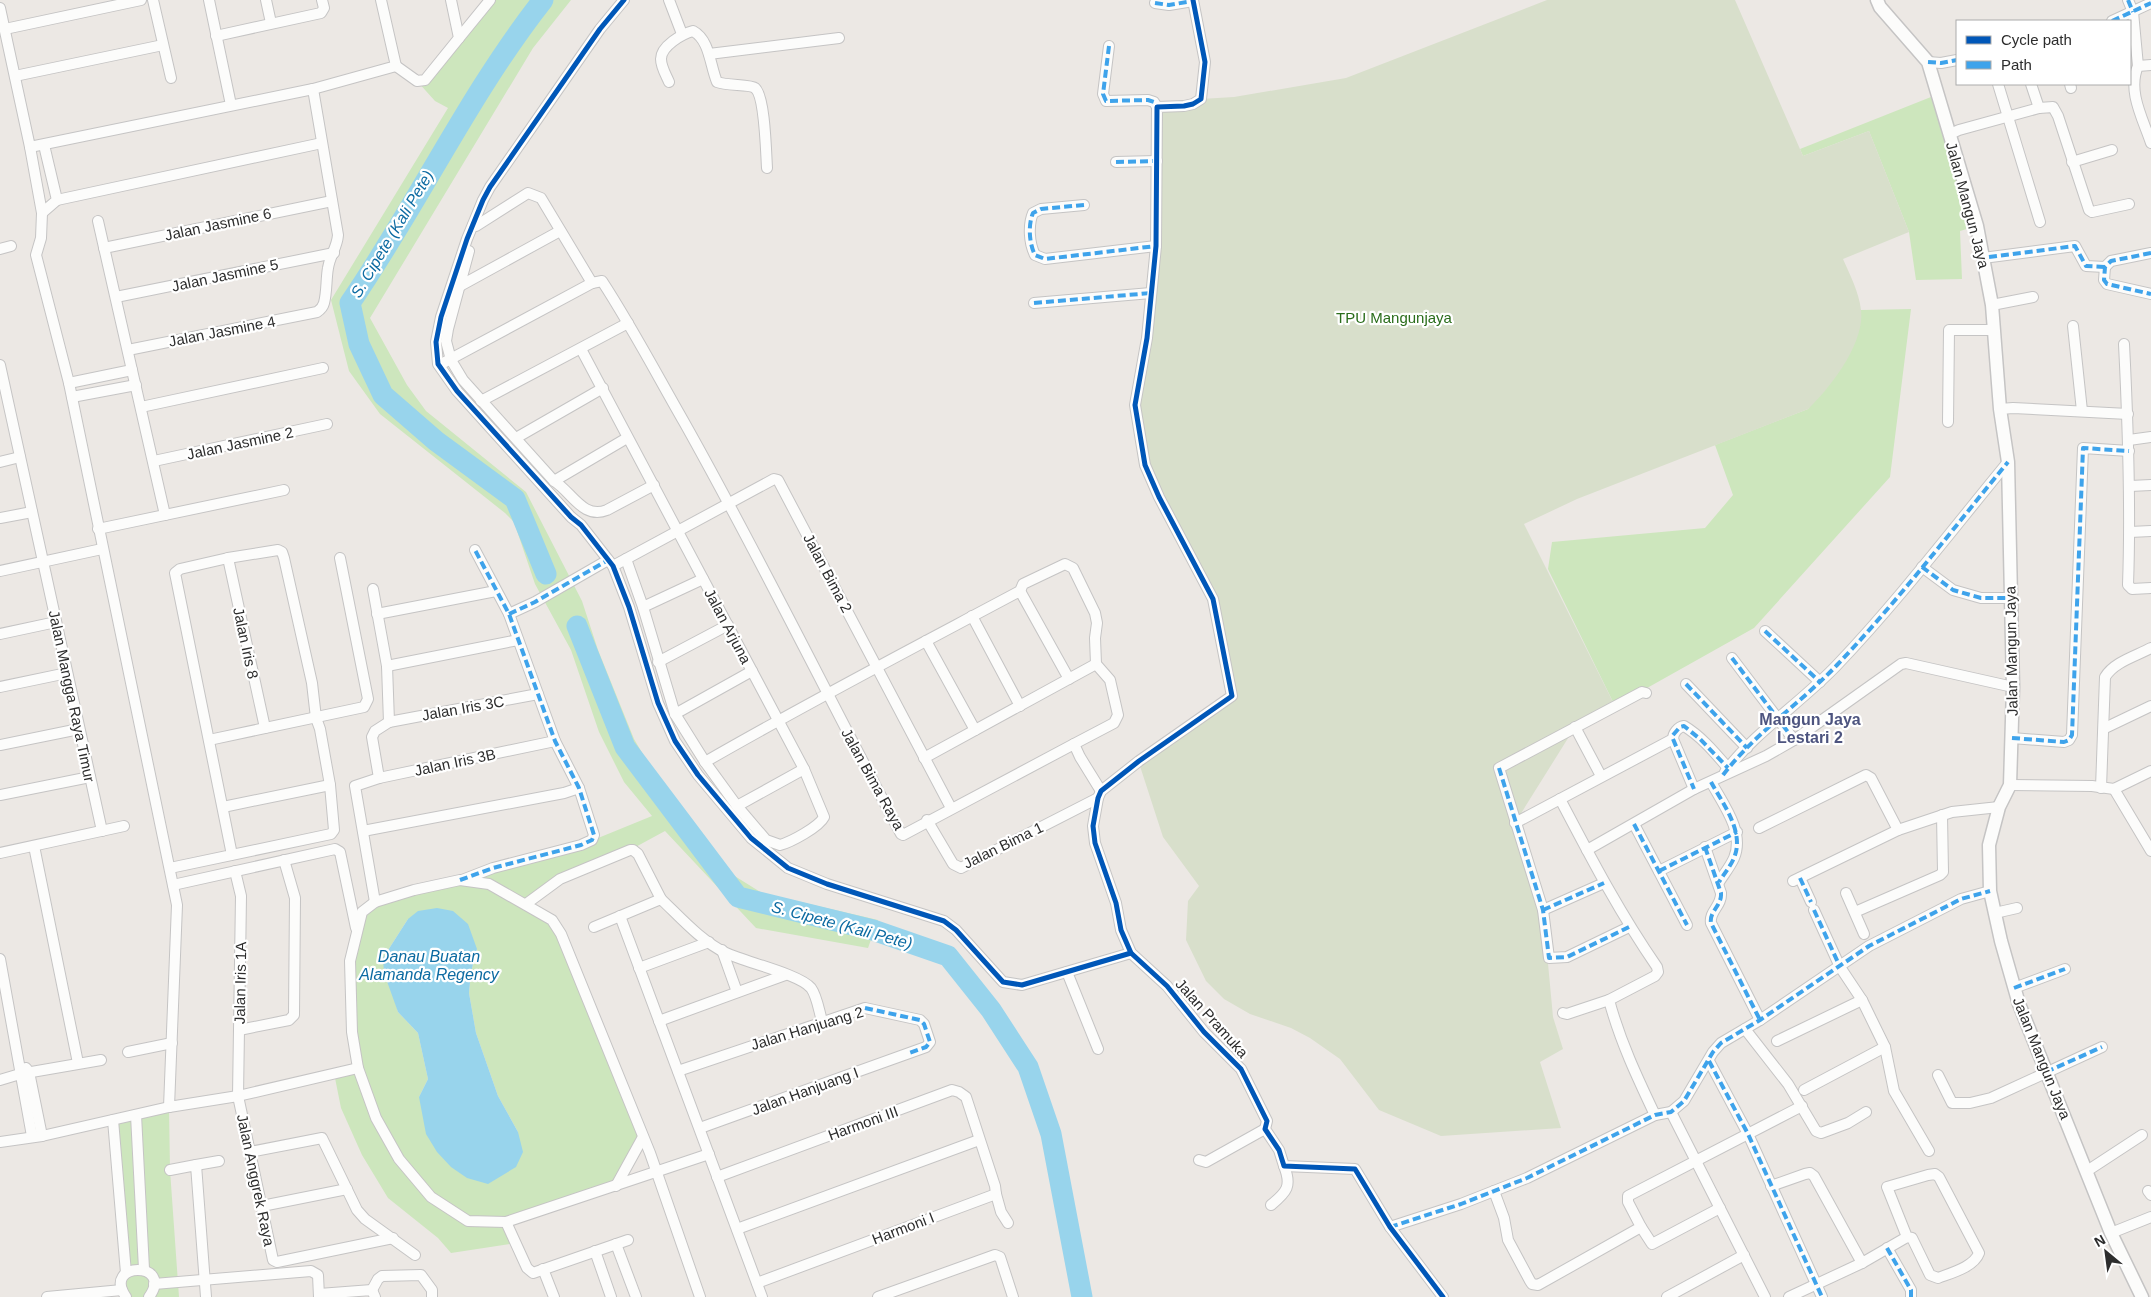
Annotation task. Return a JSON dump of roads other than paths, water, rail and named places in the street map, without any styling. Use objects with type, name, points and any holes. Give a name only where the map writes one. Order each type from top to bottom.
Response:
[{"type":"street","points":[[5,29],[141,0]]},
{"type":"street","points":[[153,0],[171,78]]},
{"type":"street","points":[[208,0],[231,105]]},
{"type":"street","points":[[266,0],[270,23]]},
{"type":"street","points":[[216,36],[321,13],[324,8],[322,0]]},
{"type":"street","points":[[381,0],[396,66],[417,81],[426,80],[490,0]]},
{"type":"street","points":[[452,0],[459,38]]},
{"type":"street","points":[[624,0],[600,30],[490,187],[441,317],[436,342],[438,364],[449,382],[571,517],[581,525],[610,563],[629,607],[658,703],[675,741],[698,775],[751,838],[788,868],[827,884],[944,921],[956,930],[1003,982],[1022,985],[1130,953]]},
{"type":"street","points":[[669,0],[682,34]]},
{"type":"street","points":[[1155,3],[1169,5],[1193,0],[1205,62],[1201,99],[1194,104],[1184,106],[1157,107]]},
{"type":"street","name":"Jalan Mangun Jaya","points":[[1877,0],[1880,8],[1928,62],[1936,95],[1950,134],[1977,226],[1992,305],[2000,409],[2008,462],[2013,686],[2010,785],[1999,807],[1989,845],[1990,891],[2014,988],[2111,1233],[2142,1297]]},
{"type":"street","points":[[2128,0],[2133,12],[2138,66],[2133,83],[2151,143]]},
{"type":"street","points":[[2114,20],[2151,3]]},
{"type":"street","points":[[0,8],[30,147],[42,214],[41,238],[36,255],[69,383],[102,549],[178,906],[169,1107]]},
{"type":"street","points":[[669,82],[662,68],[661,57],[667,47],[682,34],[693,31],[698,34],[709,54],[717,82],[725,85],[750,86],[759,93],[764,117],[767,168]]},
{"type":"street","points":[[709,54],[840,38]]},
{"type":"street","points":[[15,76],[163,45]]},
{"type":"street","points":[[1074,744],[1100,794],[1139,761],[1232,696],[1213,599],[1144,465],[1135,405],[1147,338],[1156,246],[1157,107],[1154,102],[1148,100],[1106,101],[1103,94],[1109,46]]},
{"type":"street","points":[[1928,62],[1942,63],[1956,60]]},
{"type":"street","points":[[2138,66],[2151,65]]},
{"type":"street","points":[[30,147],[313,89],[396,66]]},
{"type":"street","points":[[1998,85],[2040,222]]},
{"type":"street","points":[[2031,85],[2038,108]]},
{"type":"street","points":[[313,89],[338,235],[337,247],[334,252]]},
{"type":"street","points":[[1950,134],[2038,108],[2052,106],[2055,109],[2089,210],[2092,212],[2129,204]]},
{"type":"street","points":[[42,214],[57,200],[322,143]]},
{"type":"street","points":[[44,144],[57,200]]},
{"type":"street","points":[[2072,162],[2112,150]]},
{"type":"street","points":[[1116,162],[1157,160]]},
{"type":"street","points":[[438,364],[451,360],[592,283],[542,198],[528,193],[475,225],[461,286],[448,329],[446,341],[451,360],[463,380],[554,481],[561,485],[583,508],[592,513],[600,513],[654,486]]},
{"type":"street","name":"Jalan Jasmine 6","points":[[104,248],[332,201]]},
{"type":"street","points":[[1084,205],[1041,209],[1032,213],[1030,232],[1035,255],[1045,259],[1156,246]]},
{"type":"street","points":[[98,220],[165,515]]},
{"type":"street","points":[[450,291],[560,231]]},
{"type":"street","points":[[0,249],[11,246]]},
{"type":"street","points":[[1983,258],[2075,246],[2086,266],[2105,267]]},
{"type":"street","name":"Jalan Jasmine 5","points":[[116,297],[334,252]]},
{"type":"street","name":"Jalan Jasmine 4","points":[[128,350],[317,312],[324,304],[328,268],[334,252]]},
{"type":"street","points":[[2151,252],[2111,261],[2105,267],[2104,280],[2107,284],[2151,294]]},
{"type":"street","name":"Jalan Bima Raya","points":[[592,283],[602,282],[628,323],[730,505],[827,696],[901,834],[1114,723],[1118,716],[1110,680],[1096,664]]},
{"type":"street","points":[[1034,303],[1151,293]]},
{"type":"street","points":[[1992,305],[2033,297]]},
{"type":"street","points":[[481,400],[628,323]]},
{"type":"street","points":[[2073,326],[2082,412]]},
{"type":"street","points":[[1948,422],[1949,330],[1994,330]]},
{"type":"street","points":[[2124,344],[2130,486],[2128,585],[2132,589],[2151,588]]},
{"type":"street","name":"Jalan Arjuna","points":[[581,349],[804,769],[824,817],[822,821],[807,832],[784,844],[772,843],[766,840],[738,806]]},
{"type":"street","name":"Jalan Mangga Raya Timur","points":[[0,365],[4,404],[20,457],[102,831]]},
{"type":"street","points":[[141,408],[323,368]]},
{"type":"street","points":[[69,383],[132,370]]},
{"type":"street","points":[[72,397],[136,385]]},
{"type":"street","points":[[516,438],[602,388]]},
{"type":"street","points":[[2000,409],[2013,408],[2128,414]]},
{"type":"street","name":"Jalan Jasmine 2","points":[[154,462],[327,424]]},
{"type":"street","points":[[2012,738],[2064,742],[2070,740],[2072,735],[2083,448],[2129,445],[2151,437]]},
{"type":"street","points":[[554,481],[627,438]]},
{"type":"street","points":[[0,462],[20,457]]},
{"type":"street","points":[[1587,850],[1694,789],[1711,782],[1725,771],[1820,682],[1867,633],[2008,462]]},
{"type":"street","name":"Jalan Bima 2","points":[[730,505],[774,479],[778,480],[951,808]]},
{"type":"street","points":[[2130,486],[2151,484]]},
{"type":"street","points":[[98,529],[284,490]]},
{"type":"street","points":[[509,614],[535,602],[578,576],[610,563],[626,560],[730,505]]},
{"type":"street","points":[[0,518],[32,512]]},
{"type":"street","points":[[2130,532],[2151,531]]},
{"type":"street","points":[[0,571],[102,549]]},
{"type":"street","points":[[170,868],[232,855],[330,834],[334,830],[330,785],[320,729],[316,718],[312,683],[282,552],[278,550],[228,558],[180,570],[175,573],[208,740],[224,807],[232,855]]},
{"type":"street","points":[[475,550],[509,614],[555,741],[579,788],[594,835],[592,840],[581,845],[494,868],[460,880],[414,890],[375,902],[362,912],[356,930],[350,961],[350,1010],[358,1068],[376,1118],[399,1159],[431,1197],[468,1221],[506,1222],[616,1186],[708,1152]]},
{"type":"street","name":"Jalan Iris 8","points":[[228,558],[265,728]]},
{"type":"street","points":[[208,740],[364,707],[368,699],[340,558]]},
{"type":"street","points":[[626,560],[643,607],[675,714],[705,762],[738,806],[804,769]]},
{"type":"street","points":[[705,762],[778,720],[827,696],[877,667],[1020,591],[1023,584],[1065,564],[1070,565],[1095,613],[1097,623],[1095,638],[1096,664],[924,758]]},
{"type":"street","points":[[1922,567],[1953,590],[1980,598],[2011,598]]},
{"type":"street","points":[[643,607],[703,579]]},
{"type":"street","points":[[373,589],[376,614],[387,666],[389,722],[375,731],[372,737],[379,778]]},
{"type":"street","points":[[376,614],[496,591]]},
{"type":"street","points":[[1020,591],[1069,679]]},
{"type":"street","points":[[972,616],[1020,706]]},
{"type":"street","points":[[0,634],[56,622]]},
{"type":"street","points":[[658,662],[728,626]]},
{"type":"street","points":[[1765,630],[1820,682]]},
{"type":"street","points":[[387,666],[518,640]]},
{"type":"street","points":[[926,641],[974,730]]},
{"type":"street","points":[[2101,788],[2105,677],[2109,670],[2151,648]]},
{"type":"street","points":[[1732,658],[1794,740]]},
{"type":"street","points":[[1725,771],[1766,756],[1794,740],[1895,667],[1906,663],[2013,686]]},
{"type":"street","points":[[675,714],[752,671]]},
{"type":"street","points":[[0,687],[67,673]]},
{"type":"street","points":[[1686,684],[1748,748]]},
{"type":"street","points":[[1629,926],[1567,957],[1549,958],[1543,910],[1499,768],[1642,692],[1646,693]]},
{"type":"street","name":"Jalan Iris 3C","points":[[389,722],[538,694]]},
{"type":"street","points":[[2104,728],[2151,706]]},
{"type":"street","points":[[1694,789],[1673,740],[1673,735],[1680,727],[1684,726],[1700,739],[1725,771]]},
{"type":"street","points":[[1575,727],[1601,776]]},
{"type":"street","points":[[0,745],[79,729]]},
{"type":"street","points":[[1515,824],[1601,776],[1673,740]]},
{"type":"street","name":"Jalan Iris 3B","points":[[363,831],[355,786],[379,778],[555,741]]},
{"type":"street","points":[[2010,785],[2114,789],[2151,771]]},
{"type":"street","points":[[1759,828],[1866,775],[1873,782],[1898,830]]},
{"type":"street","points":[[0,795],[90,777]]},
{"type":"street","points":[[1711,782],[1737,832],[1736,852],[1733,860],[1718,882]]},
{"type":"street","points":[[224,807],[330,785]]},
{"type":"street","points":[[375,902],[363,831],[564,793],[579,788]]},
{"type":"street","points":[[2114,789],[2147,837],[2151,850]]},
{"type":"street","name":"Jalan Bima 1","points":[[928,820],[953,864],[961,868],[1100,794]]},
{"type":"street","name":"Jalan Pramuka","points":[[1100,794],[1093,826],[1095,843],[1116,903],[1121,930],[1130,953],[1167,986],[1204,1032],[1241,1069],[1267,1122],[1266,1129],[1279,1150],[1288,1175],[1288,1186],[1282,1196],[1271,1205]]},
{"type":"street","points":[[1560,799],[1604,883],[1658,972],[1655,976],[1609,1000],[1567,1014],[1563,1013]]},
{"type":"street","points":[[1929,1151],[1894,1091],[1885,1046],[1862,1000],[1840,967],[1813,906],[1796,879],[1898,830],[1942,815],[1999,807]]},
{"type":"street","points":[[1855,912],[1943,872],[1942,815]]},
{"type":"street","points":[[1634,824],[1687,925]]},
{"type":"street","points":[[0,854],[124,826]]},
{"type":"street","points":[[1659,871],[1737,832]]},
{"type":"street","points":[[34,846],[78,1063]]},
{"type":"street","points":[[1705,847],[1718,882],[1721,900],[1711,914],[1711,923],[1760,1020]]},
{"type":"street","points":[[173,885],[335,849],[340,852],[356,930]]},
{"type":"street","points":[[526,904],[560,879],[634,850],[638,854],[661,899],[709,942],[722,950],[785,975],[811,988],[822,1021]]},
{"type":"street","points":[[239,1030],[289,1020],[294,1015],[294,898],[284,860]]},
{"type":"street","name":"Jalan Iris 1A","points":[[235,871],[241,896],[238,1096]]},
{"type":"street","points":[[460,880],[489,884],[552,920],[561,934],[643,1137],[700,1297]]},
{"type":"street","points":[[1543,910],[1604,883]]},
{"type":"street","points":[[1390,1227],[1494,1191],[1575,1156],[1656,1115],[1671,1112],[1690,1093],[1713,1052],[1721,1043],[1760,1020],[1869,946],[1961,899],[1990,891]]},
{"type":"street","points":[[1846,893],[1864,934]]},
{"type":"street","points":[[594,927],[661,899]]},
{"type":"street","points":[[1995,913],[2017,908]]},
{"type":"street","points":[[620,916],[762,1297]]},
{"type":"street","points":[[640,968],[709,942]]},
{"type":"street","points":[[722,950],[738,992]]},
{"type":"street","points":[[0,959],[19,1060],[25,1073],[37,1136]]},
{"type":"street","points":[[2014,988],[2065,969]]},
{"type":"street","points":[[1067,972],[1098,1049]]},
{"type":"street","points":[[659,1021],[785,975]]},
{"type":"street","points":[[1609,1000],[1617,1030],[1630,1063],[1656,1115]]},
{"type":"street","points":[[1777,1041],[1862,1000]]},
{"type":"street","name":"Jalan Hanjuang 2","points":[[678,1071],[864,1008],[920,1020],[924,1024],[930,1042],[926,1047],[910,1054]]},
{"type":"street","points":[[1745,1029],[1788,1084],[1816,1131],[1821,1133],[1848,1123],[1866,1112]]},
{"type":"street","points":[[128,1052],[172,1043]]},
{"type":"street","points":[[1804,1090],[1885,1046]]},
{"type":"street","points":[[1938,1075],[1951,1102],[1970,1103],[1991,1098],[2102,1046]]},
{"type":"street","name":"Jalan Hanjuang I","points":[[700,1128],[910,1054]]},
{"type":"street","points":[[0,1080],[25,1073],[101,1060]]},
{"type":"street","points":[[1709,1061],[1748,1134],[1822,1297]]},
{"type":"street","points":[[0,1142],[37,1136],[169,1107],[238,1096],[358,1068]]},
{"type":"street","name":"Harmoni III","points":[[717,1177],[952,1090],[966,1097],[979,1140]]},
{"type":"street","name":"Jalan Anggrek Raya","points":[[238,1096],[273,1260],[277,1262],[394,1238]]},
{"type":"street","points":[[1720,1208],[1652,1244],[1628,1202],[1628,1196],[1802,1106]]},
{"type":"street","points":[[1671,1112],[1765,1297]]},
{"type":"street","points":[[136,1115],[144,1269]]},
{"type":"street","points":[[113,1120],[126,1273]]},
{"type":"street","points":[[1199,1160],[1206,1162],[1266,1129]]},
{"type":"street","points":[[2087,1171],[2142,1135]]},
{"type":"street","points":[[616,1186],[643,1137]]},
{"type":"street","points":[[250,1152],[322,1138],[357,1210],[366,1219],[416,1255]]},
{"type":"street","points":[[737,1230],[979,1140],[995,1186],[1001,1212],[1008,1223]]},
{"type":"street","points":[[170,1170],[219,1161]]},
{"type":"street","points":[[196,1165],[206,1297]]},
{"type":"street","points":[[1284,1166],[1355,1169],[1390,1227],[1443,1297]]},
{"type":"street","points":[[1771,1186],[1804,1174],[1810,1173],[1814,1176],[1862,1263]]},
{"type":"street","points":[[1789,1297],[1862,1263],[1907,1237],[1912,1238],[1933,1278],[1938,1278],[1972,1263],[1980,1253],[1939,1177],[1934,1174],[1887,1187],[1907,1237]]},
{"type":"street","points":[[262,1206],[348,1189]]},
{"type":"street","points":[[1494,1191],[1504,1218],[1508,1240],[1530,1281],[1535,1285],[1641,1227]]},
{"type":"street","name":"Harmoni I","points":[[757,1283],[996,1194]]},
{"type":"street","points":[[2111,1233],[2151,1217]]},
{"type":"street","points":[[506,1222],[529,1271],[533,1273],[628,1240]]},
{"type":"street","points":[[616,1244],[636,1297]]},
{"type":"street","points":[[1887,1248],[1911,1290],[1911,1297]]},
{"type":"street","points":[[595,1251],[612,1297]]},
{"type":"street","points":[[878,1297],[995,1255],[1000,1257],[1013,1297]]},
{"type":"street","points":[[1667,1297],[1744,1255]]},
{"type":"street","points":[[47,1297],[124,1294],[121,1281],[126,1273],[134,1269],[144,1269],[151,1275],[154,1284],[154,1290],[149,1297]]},
{"type":"street","points":[[543,1269],[554,1297]]},
{"type":"street","points":[[154,1284],[315,1272],[318,1274],[319,1295],[374,1293],[378,1279],[382,1276],[421,1275],[432,1290],[432,1297]]},
{"type":"water","name":"Danau Buatan Alamanda Regency","points":[[437,908],[453,911],[468,924],[477,949],[471,972],[469,993],[476,1033],[498,1096],[518,1132],[523,1152],[516,1167],[488,1184],[467,1178],[451,1167],[437,1152],[426,1134],[419,1097],[428,1079],[418,1033],[398,1012],[384,973],[383,958],[408,919],[418,911]]},
{"type":"waterway","name":"S. Cipete (Kali Pete)","points":[[543,0],[491,73],[350,303],[359,344],[383,395],[436,441],[515,499],[546,574]]},
{"type":"waterway","name":"S. Cipete (Kali Pete)","points":[[577,626],[625,747],[738,897],[873,930],[948,956],[991,1010],[1028,1067],[1051,1134],[1082,1297]]},
{"type":"district","name":"Mangun Jaya Lestari 2","points":[[1810,728]]},
{"type":"park label","name":"TPU Mangunjaya","points":[[1394,317]]}]
